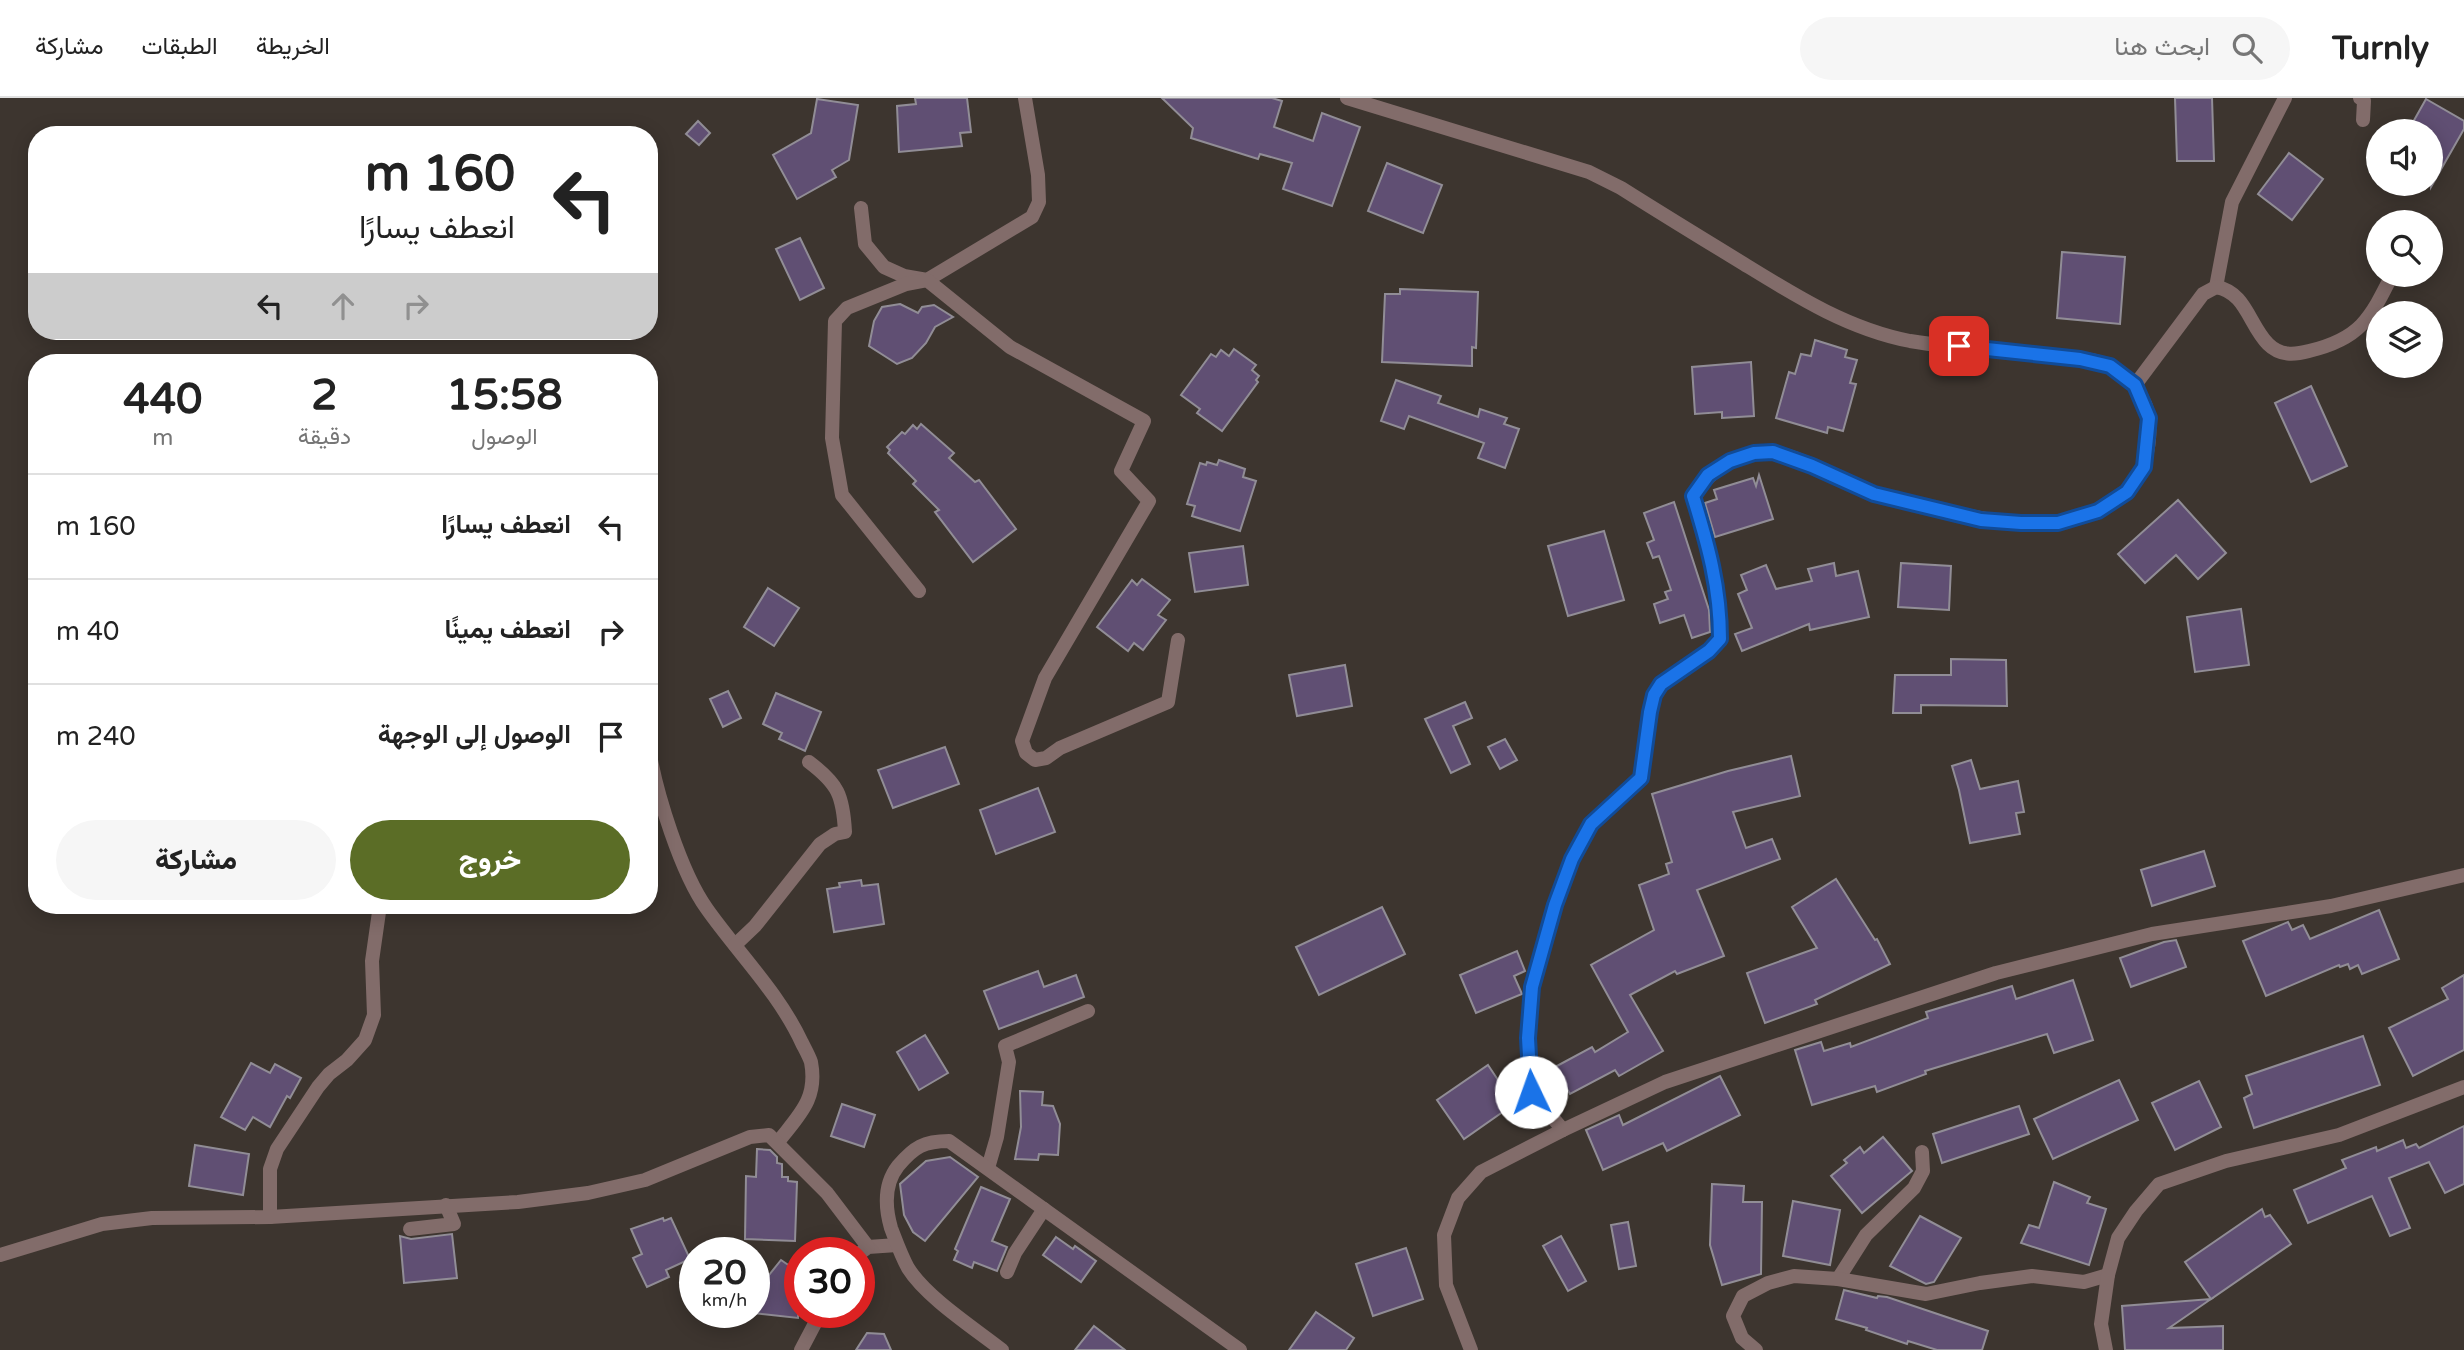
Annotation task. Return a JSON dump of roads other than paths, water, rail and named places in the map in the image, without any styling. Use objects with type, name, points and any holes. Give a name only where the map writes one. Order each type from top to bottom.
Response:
[{"type":"street","points":[[919,591],[842,495],[832,438],[835,321],[847,308],[906,284],[927,279],[1032,217],[1039,202],[1039,189],[1026,98]]},
{"type":"street","points":[[1347,98],[1589,172],[1621,188],[1816,307],[1864,328],[1910,341],[2080,359],[2110,366],[2135,385],[2149,418],[2144,467],[2127,492],[2098,511],[2058,523],[1981,520],[1874,494],[1773,452],[1754,453],[1730,461],[1708,475],[1693,496],[1711,555],[1717,587],[1720,639],[1709,651],[1667,679],[1654,695],[1641,778],[1591,824],[1572,859],[1555,905],[1532,987],[1528,1038],[1531,1092],[1563,1130]]},
{"type":"street","points":[[2216,286],[2232,202],[2285,98]]},
{"type":"street","points":[[2360,98],[2364,101],[2363,120]]},
{"type":"street","points":[[861,208],[865,244],[884,267],[904,276],[927,279],[1010,347],[1144,421],[1121,471],[1149,501],[1045,678],[1022,741],[1026,753],[1035,760],[1046,758],[1060,748],[1168,702],[1178,640]]},
{"type":"street","points":[[2135,385],[2203,294],[2216,286],[2228,289],[2239,298],[2268,344],[2281,353],[2295,354],[2334,345],[2358,330],[2376,308],[2386,287]]},
{"type":"street","points":[[734,945],[755,926],[820,845],[835,834],[845,832],[840,792],[830,778],[809,762]]},
{"type":"street","points":[[658,789],[684,864],[705,906],[786,1012],[810,1060],[812,1081],[809,1101],[778,1142]]},
{"type":"street","points":[[1471,1350],[1446,1285],[1444,1235],[1458,1198],[1481,1172],[1563,1130],[1665,1082],[1996,973],[2152,933],[2331,906],[2464,874]]},
{"type":"street","points":[[270,1217],[270,1169],[277,1149],[318,1087],[365,1040],[374,1015],[372,961],[379,914]]},
{"type":"street","points":[[988,1168],[1009,1062],[1005,1046],[1088,1011]]},
{"type":"street","points":[[2106,1350],[2101,1324],[2108,1275],[2118,1237],[2159,1184],[2226,1161],[2339,1135],[2464,1087]]},
{"type":"street","points":[[0,1255],[102,1224],[152,1218],[270,1217],[518,1202],[588,1193],[645,1180],[750,1137],[769,1135],[827,1193],[856,1237]]},
{"type":"street","points":[[996,1348],[924,1287],[909,1269],[897,1245],[886,1209],[888,1186],[896,1169],[912,1151],[930,1141],[949,1141],[1240,1350]]},
{"type":"street","points":[[1838,1279],[1866,1234],[1914,1188],[1923,1171],[1922,1152]]},
{"type":"street","points":[[410,1229],[454,1224],[446,1206]]},
{"type":"street","points":[[1007,1272],[1015,1253],[1044,1209]]},
{"type":"street","points":[[875,1248],[897,1245]]},
{"type":"street","points":[[1756,1350],[1742,1338],[1733,1316],[1743,1296],[1768,1283],[1794,1276],[1838,1279],[1926,1294],[2032,1276],[2084,1282],[2108,1275]]},
{"type":"street","points":[[801,1350],[813,1328]]}]
